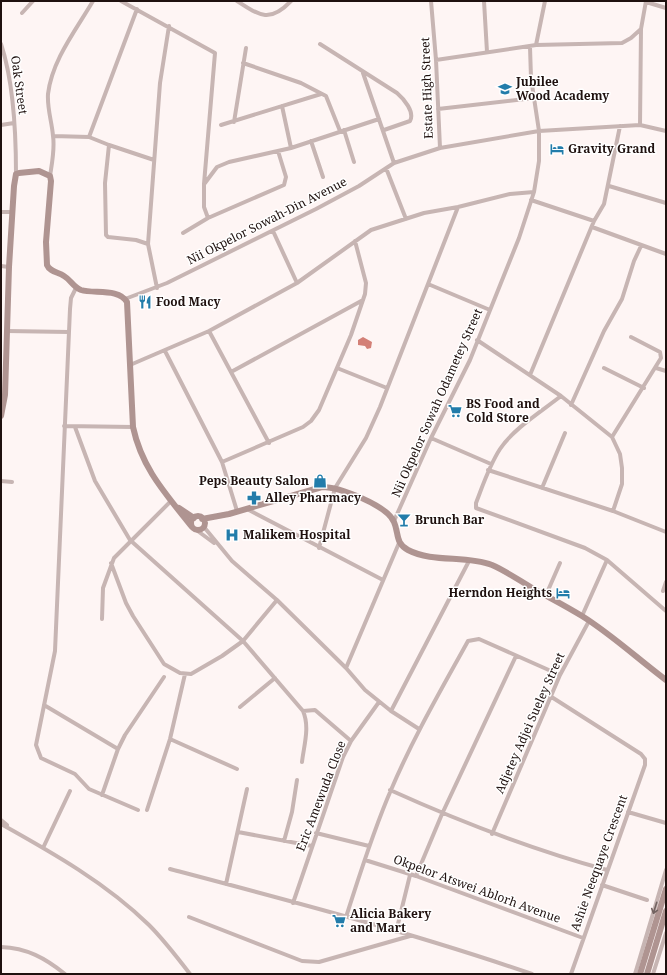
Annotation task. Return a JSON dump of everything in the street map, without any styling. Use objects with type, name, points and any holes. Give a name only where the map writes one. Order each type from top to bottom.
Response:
[{"type":"street","points":[[22,13],[33,1]]},
{"type":"street","points":[[92,1],[56,64],[52,77],[48,102],[53,136],[45,259],[49,268],[65,276],[76,288],[87,291],[117,294],[125,299],[129,307],[133,427],[137,444],[157,485],[194,528],[220,548]]},
{"type":"street","points":[[121,1],[216,53],[204,184],[204,208],[208,218]]},
{"type":"street","points":[[237,1],[252,11],[268,16],[282,10],[291,1]]},
{"type":"street","name":"Estate High Street","points":[[415,155],[440,148],[436,60],[431,1]]},
{"type":"street","points":[[484,1],[486,52]]},
{"type":"street","points":[[536,46],[545,1]]},
{"type":"street","points":[[640,125],[641,29],[646,2],[666,8]]},
{"type":"street","points":[[89,137],[137,9]]},
{"type":"street","points":[[157,288],[148,244],[160,83],[169,26]]},
{"type":"street","points":[[436,60],[536,46],[622,42],[631,38],[641,29]]},
{"type":"street","name":"Oak Street","points":[[1,44],[5,58],[14,123],[16,174],[4,319],[7,331],[3,373],[5,395],[1,416]]},
{"type":"street","points":[[320,44],[397,93],[406,101],[411,116],[410,122],[384,130]]},
{"type":"street","name":"Nii Okpelor Sowah Odametey Street","points":[[394,522],[431,438],[470,360],[519,238],[534,192],[539,161],[539,131],[531,78],[530,47]]},
{"type":"street","points":[[234,122],[246,48]]},
{"type":"street","points":[[243,63],[301,83],[321,94],[328,100],[354,162]]},
{"type":"street","points":[[362,72],[384,130],[394,163]]},
{"type":"street","points":[[221,125],[321,94]]},
{"type":"street","points":[[438,109],[534,98]]},
{"type":"street","points":[[282,106],[291,148]]},
{"type":"street","points":[[204,184],[217,167],[229,162],[291,148],[379,119]]},
{"type":"street","points":[[1,125],[14,123]]},
{"type":"street","points":[[440,148],[539,131],[640,125],[666,131]]},
{"type":"street","points":[[530,375],[594,220],[604,204],[609,186],[620,126]]},
{"type":"street","points":[[53,136],[89,137],[109,146],[154,160]]},
{"type":"street","points":[[311,141],[323,176]]},
{"type":"street","points":[[109,146],[105,183],[106,235],[108,237],[136,240],[148,244]]},
{"type":"street","points":[[183,233],[208,218],[284,185],[286,177],[278,151]]},
{"type":"street","name":"Nii Okpelor Sowah-Din Avenue","points":[[125,299],[157,288],[274,230],[359,186],[394,163],[415,155]]},
{"type":"street","points":[[386,168],[406,219]]},
{"type":"street","points":[[16,174],[21,172],[39,171],[50,176]]},
{"type":"street","points":[[609,186],[666,203]]},
{"type":"street","points":[[130,365],[209,331],[297,283],[371,230],[424,213],[458,207],[510,194],[534,192]]},
{"type":"street","points":[[531,200],[594,220]]},
{"type":"street","points":[[319,548],[335,488],[366,438],[458,207]]},
{"type":"street","points":[[1,212],[12,212]]},
{"type":"street","points":[[592,227],[666,254]]},
{"type":"street","points":[[274,230],[297,283]]},
{"type":"street","points":[[222,462],[269,443],[303,427],[311,421],[319,410],[363,300],[366,282],[355,241]]},
{"type":"street","points":[[571,405],[604,331],[622,299],[634,261],[641,246]]},
{"type":"street","points":[[1,266],[9,267]]},
{"type":"street","points":[[428,284],[490,310]]},
{"type":"street","points":[[76,288],[71,298],[69,332],[55,651],[36,745],[41,758],[75,774],[89,789],[138,810]]},
{"type":"street","points":[[231,372],[363,300]]},
{"type":"street","points":[[7,331],[69,332]]},
{"type":"street","points":[[209,331],[269,443]]},
{"type":"street","points":[[612,437],[644,388],[661,358],[660,352],[631,337]]},
{"type":"street","points":[[477,340],[561,396],[612,437],[620,454],[622,468],[622,484],[613,511]]},
{"type":"street","points":[[165,350],[222,462],[237,512]]},
{"type":"street","points":[[337,368],[387,388]]},
{"type":"street","points":[[604,368],[644,388]]},
{"type":"street","points":[[656,368],[666,371]]},
{"type":"street","points":[[561,396],[513,435],[500,448],[488,470],[476,503],[476,508],[585,548],[606,560],[666,611]]},
{"type":"street","points":[[64,426],[133,427]]},
{"type":"street","points":[[75,426],[95,481],[130,540],[243,641],[303,711],[307,720],[307,730],[302,762]]},
{"type":"street","points":[[542,488],[565,433]]},
{"type":"street","points":[[431,438],[491,464]]},
{"type":"street","points":[[488,470],[613,511],[666,532]]},
{"type":"street","points":[[1,481],[12,482]]},
{"type":"street","points":[[194,528],[201,529],[204,523],[219,516],[322,487],[335,488],[379,508],[394,522],[400,543],[407,549],[416,554],[490,564],[498,568],[582,616],[666,680]]},
{"type":"street","points":[[102,619],[103,588],[111,563],[130,540],[173,503]]},
{"type":"street","points":[[173,503],[194,518],[204,523],[220,548],[232,562],[277,600],[346,668],[365,690],[391,711],[419,729]]},
{"type":"street","points":[[246,509],[383,580]]},
{"type":"street","points":[[194,518],[192,521],[194,528]]},
{"type":"street","points":[[346,668],[400,543]]},
{"type":"street","points":[[582,616],[606,560]]},
{"type":"street","points":[[391,711],[469,561]]},
{"type":"street","points":[[111,563],[126,603],[164,664],[180,674],[191,674],[222,656],[243,641],[277,600]]},
{"type":"street","points":[[546,596],[560,563]]},
{"type":"street","points":[[663,591],[666,582]]},
{"type":"street","name":"Adjetey Adjei Sueley Street","points":[[492,834],[550,696],[588,621]]},
{"type":"street","points":[[346,917],[369,846],[390,790],[419,729],[468,641],[474,639],[560,675]]},
{"type":"street","points":[[416,876],[442,814],[516,656]]},
{"type":"street","points":[[147,810],[170,739],[185,674]]},
{"type":"street","points":[[102,795],[118,749],[134,721],[164,677]]},
{"type":"street","points":[[240,707],[275,678]]},
{"type":"street","name":"Ashie Neequaye Crescent","points":[[550,696],[641,754],[645,759],[645,765],[571,974]]},
{"type":"street","name":"Eric Amewuda Close","points":[[293,903],[316,833],[344,757],[351,742],[379,702]]},
{"type":"street","points":[[44,705],[118,749]]},
{"type":"street","points":[[303,711],[315,710],[351,742]]},
{"type":"street","points":[[170,739],[237,770]]},
{"type":"street","points":[[284,841],[292,812],[297,780]]},
{"type":"street","points":[[226,884],[247,789]]},
{"type":"street","points":[[390,790],[442,814],[492,834],[534,849],[607,870]]},
{"type":"street","points":[[43,848],[70,791]]},
{"type":"street","points":[[628,812],[666,823]]},
{"type":"street","points":[[1,820],[13,831]]},
{"type":"street","points":[[1,824],[83,873],[128,907],[166,943],[190,974]]},
{"type":"street","points":[[238,832],[312,846]]},
{"type":"street","points":[[316,833],[369,846]]},
{"type":"street","name":"Okpelor Atswei Ablorh Avenue","points":[[365,860],[416,876],[583,938]]},
{"type":"street","points":[[170,869],[346,917],[532,974]]},
{"type":"street","points":[[635,974],[666,870]]},
{"type":"street","points":[[396,932],[410,875]]},
{"type":"street","points":[[602,885],[647,900]]},
{"type":"street","points":[[640,974],[666,889]]},
{"type":"street","points":[[647,974],[666,911]]},
{"type":"street","points":[[189,917],[266,948],[310,963],[319,962],[411,936]]},
{"type":"street","points":[[653,974],[666,933]]},
{"type":"street","points":[[1,947],[33,952],[65,974]]},
{"type":"shaded area","points":[[363,337],[372,342],[371,348],[367,349],[365,346],[358,345],[358,340]]},
{"type":"place","name":"Jubilee Wood Academy","points":[[505,89]]},
{"type":"place","name":"Gravity Grand","points":[[557,149]]},
{"type":"place","name":"Food Macy","points":[[145,302]]},
{"type":"place","name":"BS Food and Cold Store","points":[[455,411]]},
{"type":"place","name":"Peps Beauty Salon","points":[[320,481]]},
{"type":"place","name":"Alley Pharmacy","points":[[254,498]]},
{"type":"place","name":"Brunch Bar","points":[[404,520]]},
{"type":"place","name":"Malikem Hospital","points":[[232,535]]},
{"type":"place","name":"Herndon Heights","points":[[563,593]]},
{"type":"place","name":"Alicia Bakery and Mart","points":[[339,921]]}]
